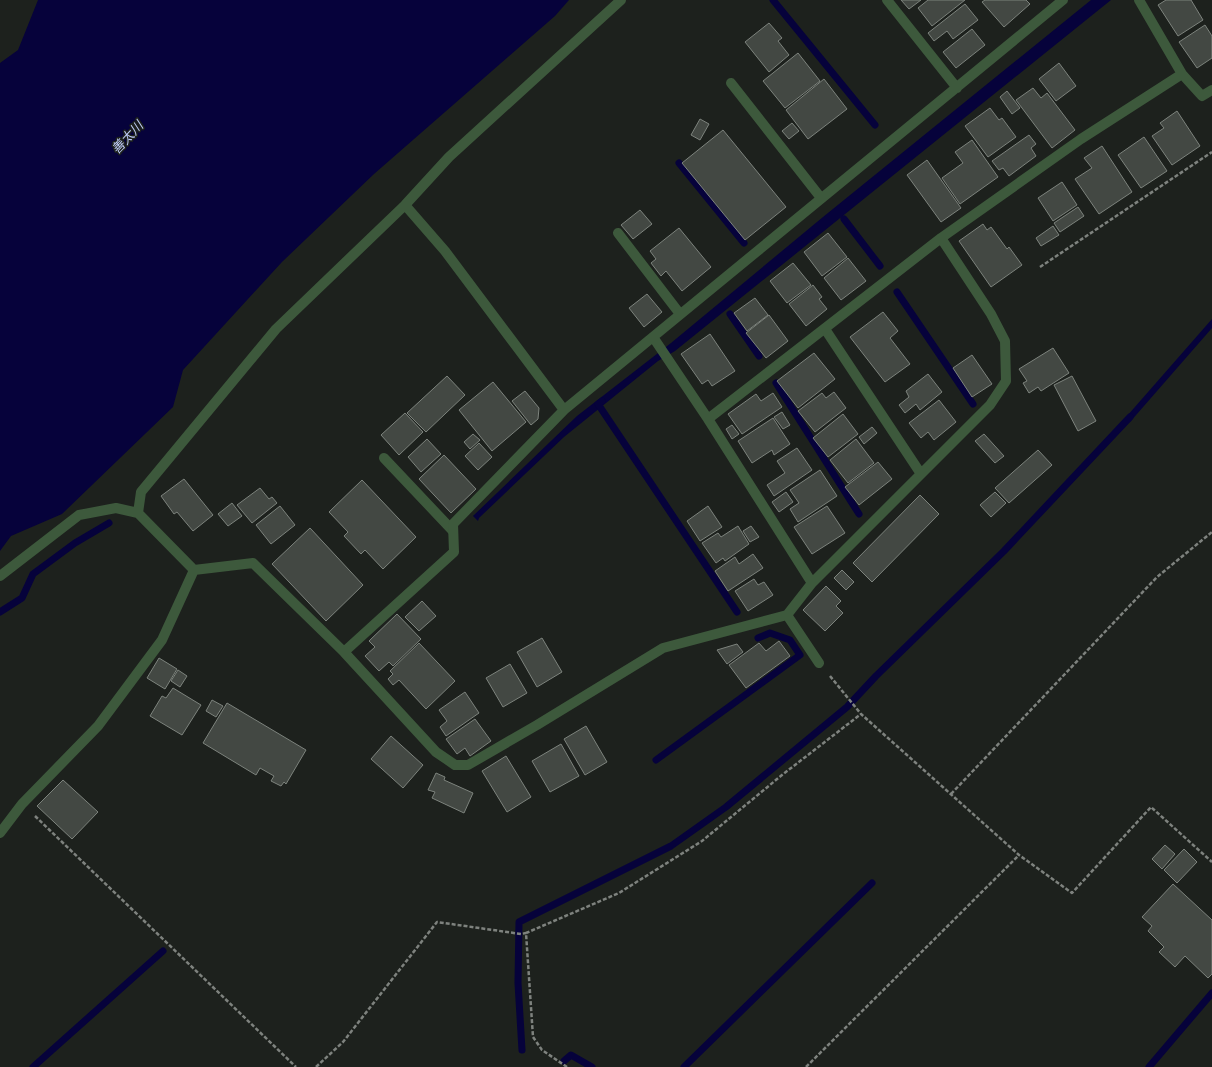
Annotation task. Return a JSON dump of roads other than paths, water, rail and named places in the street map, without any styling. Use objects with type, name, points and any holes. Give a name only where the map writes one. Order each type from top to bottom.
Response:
[{"type":"street","points":[[138,513],[141,492],[276,329],[405,205],[449,157],[621,0]]},
{"type":"street","points":[[887,0],[957,88]]},
{"type":"street","points":[[344,652],[454,552],[453,524],[564,410],[1062,0]]},
{"type":"street","points":[[1139,0],[1182,74],[1202,96],[1212,90]]},
{"type":"street","points":[[708,419],[941,238],[1082,139],[1182,74]]},
{"type":"street","points":[[731,83],[821,198]]},
{"type":"street","points":[[405,205],[445,251],[564,410]]},
{"type":"street","points":[[618,233],[680,314]]},
{"type":"street","points":[[194,570],[253,563],[344,652],[436,752],[455,765],[468,764],[544,721],[663,648],[787,615],[812,583],[990,406],[1006,381],[1005,342],[991,314],[941,238]]},
{"type":"street","points":[[825,329],[921,474]]},
{"type":"street","points":[[653,337],[708,419],[812,583]]},
{"type":"street","points":[[384,458],[453,531]]},
{"type":"street","points":[[0,576],[79,515],[116,508],[138,513],[194,570]]},
{"type":"street","points":[[0,833],[22,804],[98,726],[162,640],[194,570]]},
{"type":"street","points":[[787,615],[819,663]]},
{"type":"water","name":"善太川","points":[[38,0],[569,0],[555,16],[374,174],[282,262],[183,370],[173,407],[62,514],[11,536],[0,551],[0,63],[18,50]]},
{"type":"water","points":[[1091,0],[1111,0],[675,351],[658,361],[564,437],[479,518],[478,521],[473,516],[577,416],[671,343],[823,217]]},
{"type":"water","points":[[1212,319],[1212,328],[1130,422],[1120,424]]},
{"type":"waterway","points":[[773,0],[875,125]]},
{"type":"waterway","points":[[679,163],[744,243]]},
{"type":"waterway","points":[[844,219],[880,266]]},
{"type":"waterway","points":[[897,292],[973,404]]},
{"type":"waterway","points":[[730,314],[759,356]]},
{"type":"waterway","points":[[776,383],[859,514]]},
{"type":"waterway","points":[[602,401],[598,404],[737,612]]},
{"type":"waterway","points":[[522,1050],[518,983],[519,922],[671,846],[726,807],[847,707],[876,676],[1004,551],[1130,417]]},
{"type":"waterway","points":[[0,612],[22,598],[33,574],[75,543],[109,523]]},
{"type":"waterway","points":[[656,760],[800,655],[790,640],[770,633],[758,638]]},
{"type":"waterway","points":[[684,1067],[872,883]]},
{"type":"waterway","points":[[33,1067],[163,951]]},
{"type":"waterway","points":[[1149,1067],[1212,993]]},
{"type":"waterway","points":[[564,1061],[571,1055],[592,1067]]}]
